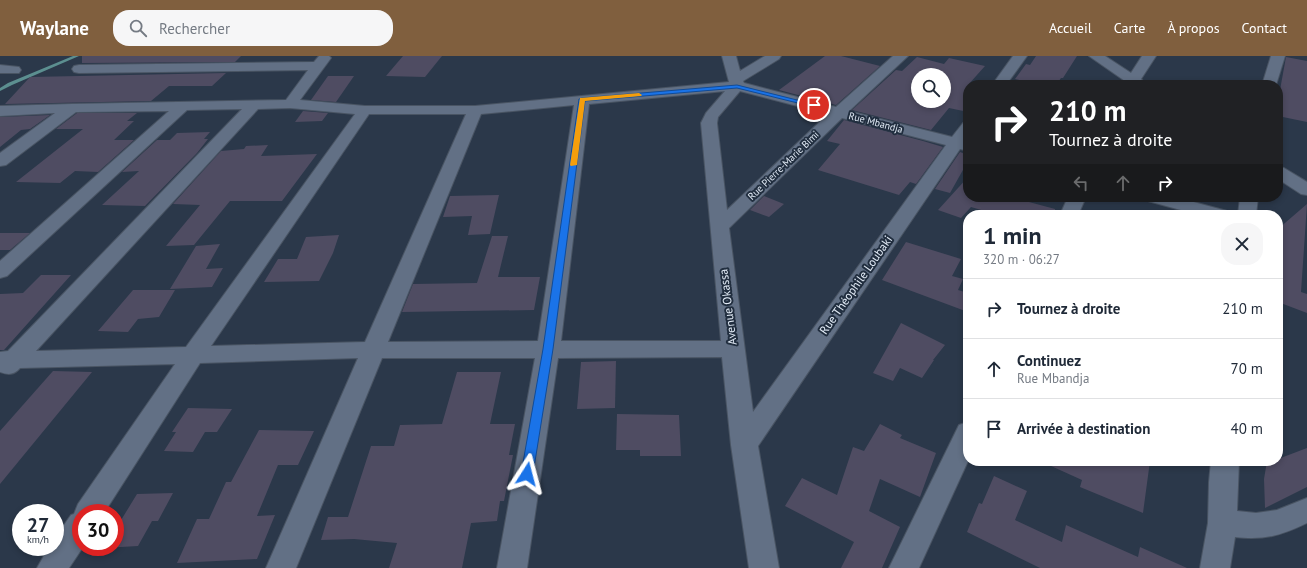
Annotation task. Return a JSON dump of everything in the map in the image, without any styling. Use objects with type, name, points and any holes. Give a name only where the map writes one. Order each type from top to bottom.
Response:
[{"type":"street","points":[[729,56],[737,83]]},
{"type":"street","points":[[0,111],[254,104],[290,104],[365,110],[475,110],[737,83],[774,56]]},
{"type":"street","name":"Rue Pierre-Marie Bimi","points":[[719,227],[839,112],[901,56]]},
{"type":"street","points":[[1003,80],[1020,56]]},
{"type":"street","points":[[1096,56],[1130,80]]},
{"type":"street","points":[[1136,80],[1148,56]]},
{"type":"street","points":[[1271,80],[1278,56]]},
{"type":"street","points":[[79,69],[322,61]]},
{"type":"street","points":[[290,104],[322,61]]},
{"type":"street","points":[[0,69],[14,70]]},
{"type":"street","name":"Rue Mbandja","points":[[737,83],[839,112],[962,144]]},
{"type":"street","name":"Avenue Okassa","points":[[737,83],[711,116],[709,124],[719,227],[744,445],[764,568]]},
{"type":"street","points":[[512,568],[548,349],[582,99]]},
{"type":"street","points":[[5,365],[254,104]]},
{"type":"street","points":[[0,272],[183,106]]},
{"type":"street","points":[[0,161],[72,108]]},
{"type":"street","points":[[94,504],[193,355],[365,110]]},
{"type":"street","points":[[280,568],[475,110]]},
{"type":"street","name":"Rue Théophile Loubaki","points":[[744,445],[962,144]]},
{"type":"street","points":[[1283,175],[1307,190]]},
{"type":"street","points":[[1172,202],[1202,210]]},
{"type":"street","points":[[5,365],[193,355],[372,350],[733,349]]},
{"type":"street","points":[[904,568],[963,443]]},
{"type":"street","points":[[1214,568],[1223,523],[1225,466]]},
{"type":"street","points":[[1223,523],[1256,526],[1280,522],[1307,510]]},
{"type":"street","points":[[52,568],[72,538]]},
{"type":"building","points":[[82,56],[241,56],[235,62],[82,63]]},
{"type":"building","points":[[403,56],[442,56],[425,77],[386,76]]},
{"type":"building","points":[[825,56],[841,56],[880,66],[836,105],[779,90]]},
{"type":"building","points":[[1036,56],[1077,56],[1063,78],[1060,80],[1015,79],[1026,64],[1030,65]]},
{"type":"building","points":[[917,57],[944,64],[949,58],[985,66],[972,80],[963,80],[963,111],[949,108],[931,130],[852,110],[896,70],[902,71]]},
{"type":"building","points":[[1286,57],[1307,61],[1307,122],[1283,117],[1282,80]]},
{"type":"building","points":[[226,73],[212,86],[169,86],[151,101],[5,104],[30,77]]},
{"type":"building","points":[[328,76],[354,76],[336,102],[311,100]]},
{"type":"building","points":[[303,111],[328,113],[322,121],[295,122]]},
{"type":"building","points":[[77,113],[137,113],[127,121],[134,121],[114,140],[134,140],[98,172],[75,171],[60,183],[16,182],[83,129],[56,129]]},
{"type":"building","points":[[50,115],[30,129],[21,130],[0,147],[0,117]]},
{"type":"building","points":[[844,120],[943,147],[916,184],[910,182],[899,195],[818,170],[840,144],[827,141]]},
{"type":"building","points":[[210,132],[204,139],[208,139],[197,153],[145,206],[102,205],[139,171],[122,172],[157,140],[170,140],[177,133]]},
{"type":"building","points":[[268,145],[261,156],[317,154],[282,201],[230,201],[194,245],[166,246],[200,205],[173,204],[221,151],[244,149],[246,146]]},
{"type":"building","points":[[960,152],[963,153],[963,170],[950,193],[935,189]]},
{"type":"building","points":[[963,182],[963,202],[1029,202],[1055,209],[981,210],[971,207],[968,210],[963,210],[963,216],[961,218],[938,210]]},
{"type":"building","points":[[499,195],[490,234],[468,235],[472,216],[443,217],[450,196]]},
{"type":"building","points":[[764,196],[784,204],[769,217],[750,210]]},
{"type":"building","points":[[1307,204],[1301,292],[1307,294],[1307,313],[1283,304],[1283,225]]},
{"type":"building","points":[[0,233],[30,233],[10,250],[0,250]]},
{"type":"building","points":[[339,235],[333,253],[319,281],[264,282],[278,259],[297,259],[306,237]]},
{"type":"building","points":[[492,236],[508,236],[498,277],[540,277],[534,310],[402,312],[413,284],[477,283]]},
{"type":"building","points":[[906,242],[961,259],[952,276],[963,279],[958,290],[963,292],[963,310],[882,280]]},
{"type":"building","points":[[220,244],[206,269],[223,268],[212,287],[170,289],[196,246]]},
{"type":"building","points":[[41,275],[71,275],[4,350],[0,350],[0,294],[23,293]]},
{"type":"building","points":[[133,290],[175,290],[159,317],[138,319],[128,332],[98,331]]},
{"type":"building","points":[[901,323],[945,345],[933,360],[922,378],[900,368],[893,381],[873,373]]},
{"type":"building","points":[[616,361],[615,408],[577,409],[581,362]]},
{"type":"building","points":[[53,371],[92,372],[0,484],[0,431]]},
{"type":"building","points":[[457,372],[501,372],[490,424],[515,424],[509,455],[513,455],[504,501],[500,501],[497,521],[471,523],[462,568],[389,568],[397,543],[354,539],[321,540],[328,517],[348,517],[371,446],[394,446],[400,425],[442,424]]},
{"type":"building","points":[[188,408],[232,409],[217,432],[205,432],[193,452],[164,451],[176,432],[172,432]]},
{"type":"building","points":[[617,414],[679,415],[681,456],[640,456],[640,450],[616,450]]},
{"type":"building","points":[[880,424],[902,435],[900,438],[936,453],[920,497],[880,479],[869,511],[900,527],[882,568],[841,568],[854,542],[785,506],[802,478],[837,495],[853,447],[864,451]]},
{"type":"building","points":[[259,430],[314,431],[298,465],[278,465],[257,516],[275,515],[257,559],[177,563],[197,519],[209,519],[226,482],[231,482]]},
{"type":"building","points":[[1307,448],[1307,487],[1265,508],[1264,479],[1266,466],[1283,466],[1283,457]]},
{"type":"building","points":[[1051,466],[1149,466],[1143,513],[1080,487],[1082,480]]},
{"type":"building","points":[[994,476],[1027,491],[1015,520],[1062,542],[1066,525],[1138,557],[1140,547],[1187,568],[1040,568],[967,532],[979,503],[982,504]]},
{"type":"building","points":[[173,493],[158,521],[152,521],[138,546],[124,547],[124,515],[137,494]]},
{"type":"waterway","points":[[0,90],[10,84],[77,56]]},
{"type":"slow traffic","points":[[573,165],[582,99],[639,95]]},
{"type":"route","points":[[527,474],[548,349],[582,99],[737,86],[814,105]]}]
